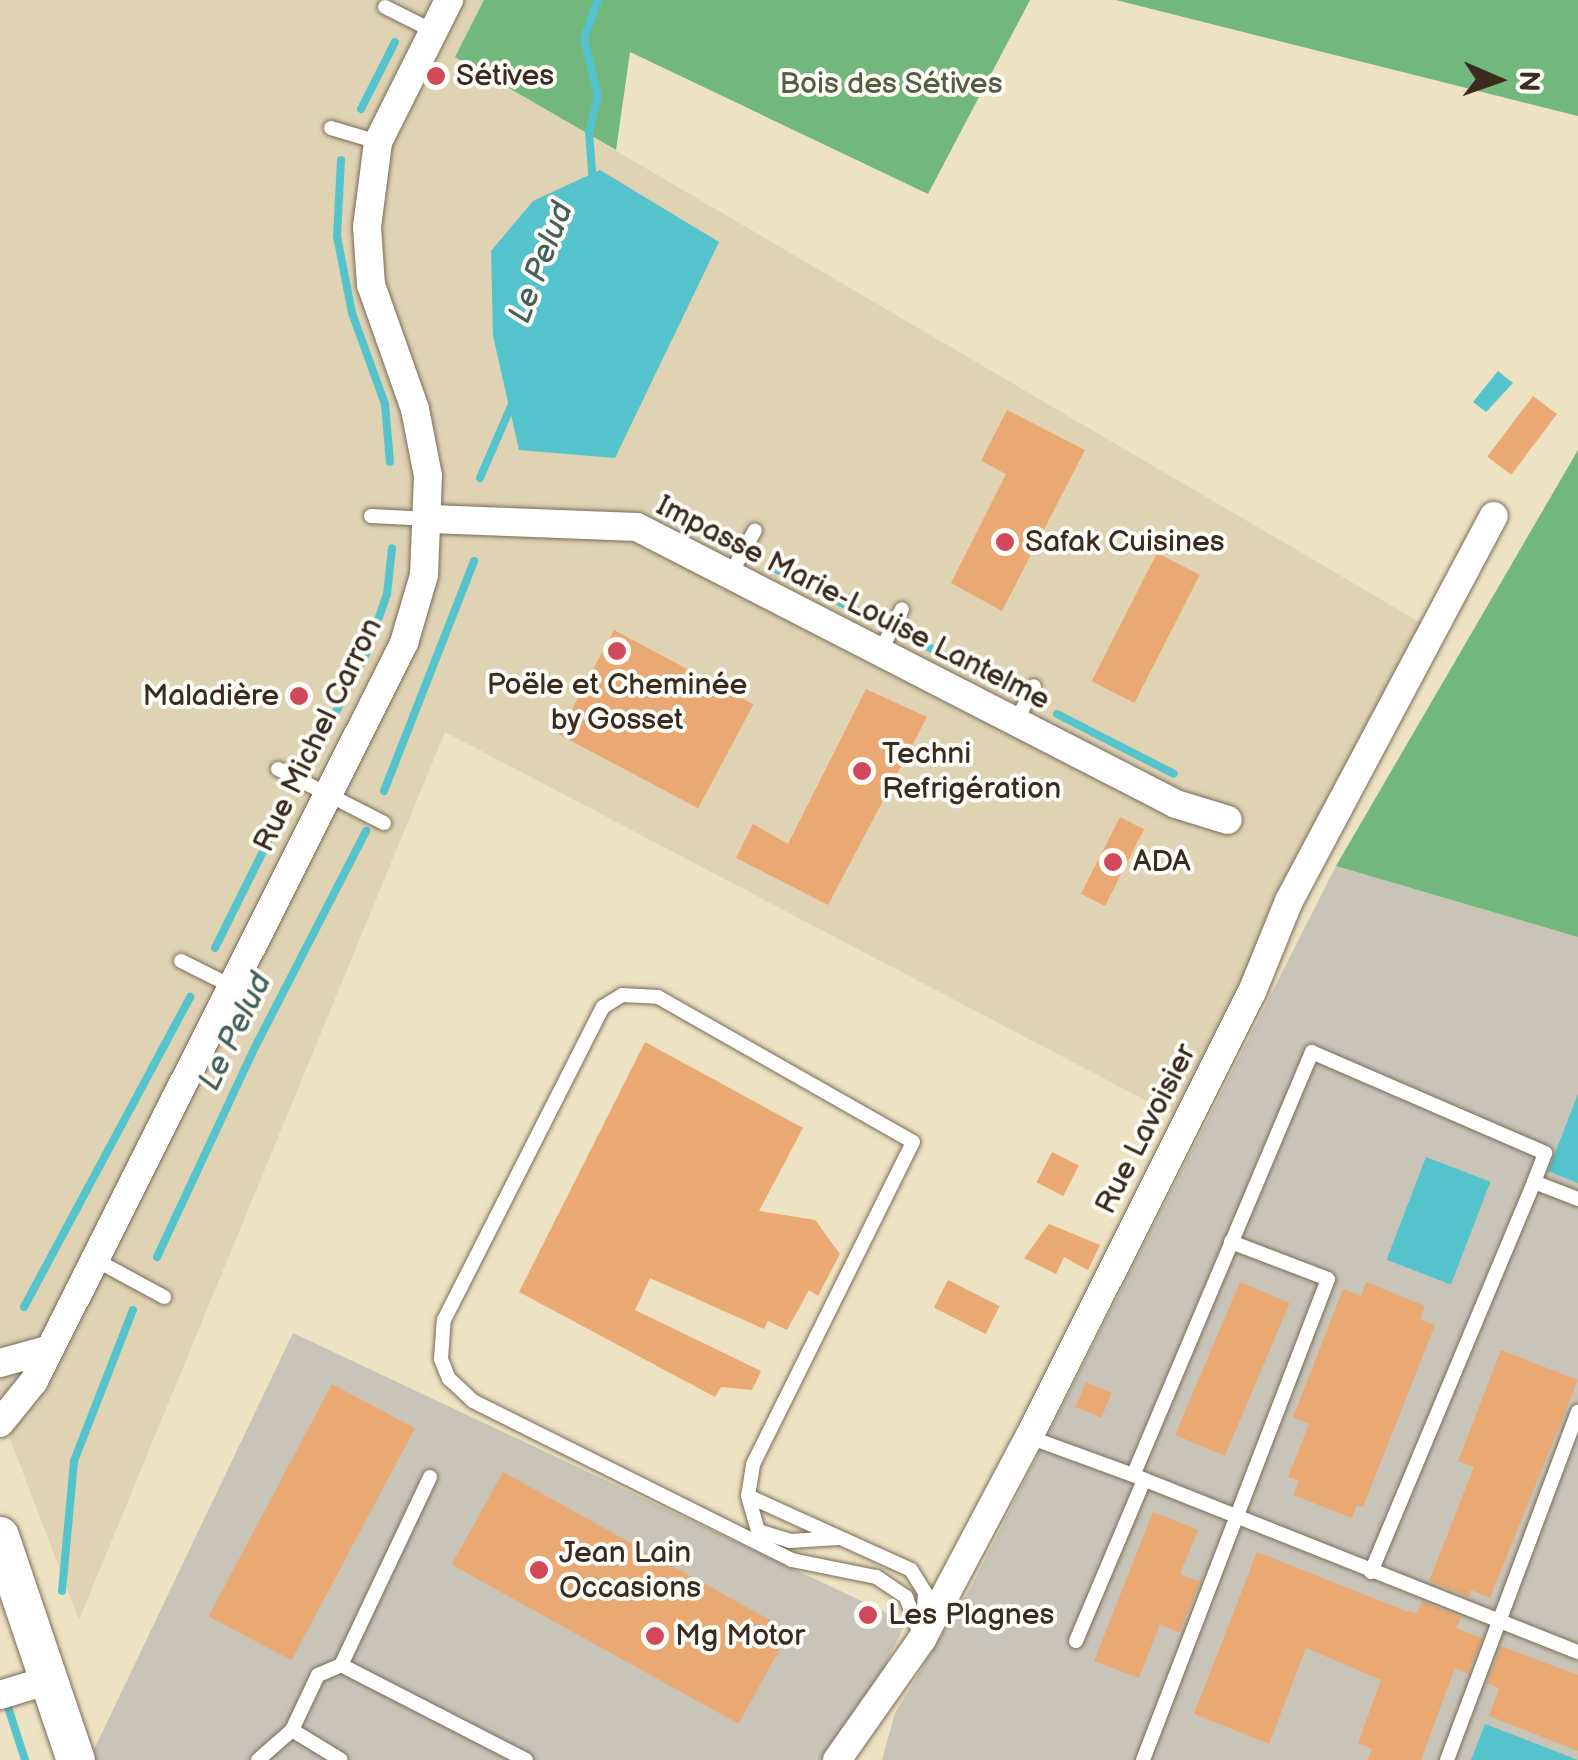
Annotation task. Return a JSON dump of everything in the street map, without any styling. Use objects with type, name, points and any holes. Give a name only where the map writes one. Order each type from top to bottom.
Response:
[{"type":"main road","points":[[0,1536],[76,1760]]},
{"type":"street","name":"Rue Michel Carron","points":[[0,1422],[34,1380],[44,1352],[404,643],[424,575],[430,519],[415,409],[370,285],[366,227],[378,142],[449,0]]},
{"type":"street","name":"Rue Lavoisier","points":[[837,1760],[922,1639],[1029,1437],[1252,992],[1289,901],[1494,516]]},
{"type":"street","name":"Impasse Marie-Louise Lantelme","points":[[430,519],[637,527],[1176,804],[1228,820]]},
{"type":"street","points":[[0,1363],[44,1352]]},
{"type":"street","points":[[0,1695],[50,1680]]},
{"type":"lane","points":[[385,7],[433,31]]},
{"type":"lane","points":[[331,128],[378,142]]},
{"type":"lane","points":[[371,516],[430,519]]},
{"type":"lane","points":[[730,575],[754,530]]},
{"type":"lane","points":[[880,652],[902,609]]},
{"type":"lane","points":[[1016,722],[1034,686]]},
{"type":"lane","points":[[278,768],[384,823]]},
{"type":"lane","points":[[180,962],[229,985]]},
{"type":"lane","points":[[844,1538],[790,1541],[758,1531],[748,1496],[753,1464],[913,1142],[658,997],[622,995],[603,1008],[444,1320],[441,1358],[450,1380],[473,1401],[792,1560],[876,1577],[906,1597],[922,1639]]},
{"type":"lane","points":[[1076,1641],[1232,1242],[1312,1052],[1545,1153],[1372,1572]]},
{"type":"lane","points":[[1534,1182],[1578,1199]]},
{"type":"lane","points":[[1143,1760],[1328,1279],[1232,1242]]},
{"type":"lane","points":[[92,1258],[164,1297]]},
{"type":"lane","points":[[1447,1760],[1578,1412]]},
{"type":"lane","points":[[1029,1437],[1578,1652]]},
{"type":"lane","points":[[258,1760],[292,1730],[318,1674],[341,1665],[430,1477]]},
{"type":"lane","points":[[748,1496],[911,1570],[925,1592],[922,1639]]},
{"type":"lane","points":[[341,1665],[526,1760]]},
{"type":"lane","points":[[292,1730],[340,1760]]},
{"type":"shaded area","points":[[0,0],[484,0],[456,57],[1428,627],[1185,1121],[445,732],[79,1620],[0,1412]]},
{"type":"shaded area","points":[[1336,866],[1578,937],[1578,1760],[882,1760],[895,1713],[972,1585]]},
{"type":"shaded area","points":[[293,1333],[906,1622],[840,1760],[89,1760]]},
{"type":"green space","name":"Bois des Sétives","points":[[484,0],[1030,0],[928,194],[630,52],[616,150],[455,57]]},
{"type":"green space","points":[[1116,0],[1578,0],[1578,116]]},
{"type":"green space","points":[[1578,450],[1578,937],[1336,866]]},
{"type":"water","points":[[600,170],[719,242],[615,458],[519,450],[493,336],[491,251],[533,201]]},
{"type":"water","points":[[1498,371],[1513,383],[1486,412],[1473,402]]},
{"type":"water","points":[[1578,1094],[1578,1183],[1548,1171]]},
{"type":"water","points":[[1426,1157],[1490,1182],[1451,1284],[1387,1260]]},
{"type":"water","points":[[1485,1724],[1578,1760],[1471,1760]]},
{"type":"building","points":[[1533,396],[1557,414],[1511,475],[1487,457]]},
{"type":"building","points":[[1007,410],[1085,450],[1002,611],[951,583],[1006,474],[981,461]]},
{"type":"building","points":[[1157,553],[1200,575],[1134,703],[1092,681]]},
{"type":"building","points":[[614,630],[754,704],[698,808],[559,734]]},
{"type":"building","name":"Techni Refrigération","points":[[866,689],[927,717],[828,905],[736,858],[753,824],[788,844]]},
{"type":"building","name":"ADA","points":[[1120,817],[1144,829],[1105,906],[1081,894]]},
{"type":"building","points":[[645,1042],[803,1128],[759,1211],[815,1220],[840,1254],[818,1296],[809,1290],[787,1330],[768,1321],[764,1329],[650,1278],[635,1310],[761,1371],[752,1390],[721,1387],[715,1397],[519,1292]]},
{"type":"building","points":[[1052,1152],[1079,1166],[1063,1196],[1037,1182]]},
{"type":"building","points":[[1049,1224],[1100,1245],[1088,1270],[1064,1257],[1056,1274],[1024,1258]]},
{"type":"building","points":[[948,1280],[1000,1306],[986,1334],[934,1308]]},
{"type":"building","points":[[1240,1282],[1290,1303],[1225,1456],[1175,1435]]},
{"type":"building","points":[[1366,1282],[1425,1306],[1420,1319],[1435,1325],[1363,1507],[1357,1505],[1352,1518],[1293,1495],[1299,1481],[1288,1477],[1309,1424],[1293,1417],[1343,1289],[1361,1296]]},
{"type":"building","points":[[1501,1350],[1578,1380],[1490,1598],[1471,1590],[1469,1597],[1429,1581],[1474,1467],[1458,1461]]},
{"type":"building","points":[[1086,1382],[1112,1393],[1101,1418],[1075,1407]]},
{"type":"building","points":[[332,1384],[415,1428],[292,1660],[209,1616]]},
{"type":"building","points":[[503,1472],[790,1631],[738,1724],[452,1565]]},
{"type":"building","points":[[1153,1512],[1198,1530],[1180,1574],[1200,1582],[1179,1633],[1160,1624],[1139,1678],[1094,1661]]},
{"type":"building","points":[[1257,1552],[1406,1611],[1417,1613],[1422,1601],[1461,1617],[1456,1628],[1482,1638],[1468,1674],[1455,1668],[1421,1760],[1367,1760],[1372,1749],[1358,1743],[1381,1680],[1306,1648],[1269,1744],[1194,1714]]},
{"type":"building","points":[[1501,1646],[1578,1675],[1578,1751],[1489,1716],[1499,1688],[1487,1683]]},
{"type":"waterway","name":"Le Pelud","points":[[593,183],[589,132],[598,96],[584,38],[598,0]]},
{"type":"waterway","points":[[361,109],[395,42]]},
{"type":"waterway","points":[[341,160],[337,236],[352,313],[385,404],[390,462]]},
{"type":"waterway","name":"Le Pelud","points":[[480,478],[512,404]]},
{"type":"waterway","points":[[677,518],[712,536]]},
{"type":"waterway","points":[[325,733],[367,652],[387,594],[392,548]]},
{"type":"waterway","name":"Le Pelud","points":[[384,791],[474,561]]},
{"type":"waterway","points":[[772,567],[865,615]]},
{"type":"waterway","points":[[926,646],[995,682]]},
{"type":"waterway","points":[[1057,714],[1174,774]]},
{"type":"waterway","points":[[215,948],[285,807]]},
{"type":"waterway","name":"Le Pelud","points":[[157,1257],[252,1053],[366,831]]},
{"type":"waterway","points":[[24,1307],[190,997]]},
{"type":"waterway","name":"Le Pelud","points":[[62,1591],[74,1461],[133,1310]]},
{"type":"waterway","points":[[6,1701],[25,1760]]},
{"type":"place","name":"Sétives","points":[[436,76]]},
{"type":"place","name":"Safak Cuisines","points":[[1005,542]]},
{"type":"place","name":"Poële et Cheminée by Gosset","points":[[617,651]]},
{"type":"place","name":"Maladière","points":[[299,696]]},
{"type":"place","name":"Techni Refrigération","points":[[862,771]]},
{"type":"place","name":"ADA","points":[[1113,862]]},
{"type":"place","name":"Jean Lain Occasions","points":[[539,1570]]},
{"type":"place","name":"Les Plagnes","points":[[868,1615]]},
{"type":"place","name":"Mg Motor","points":[[655,1636]]}]
